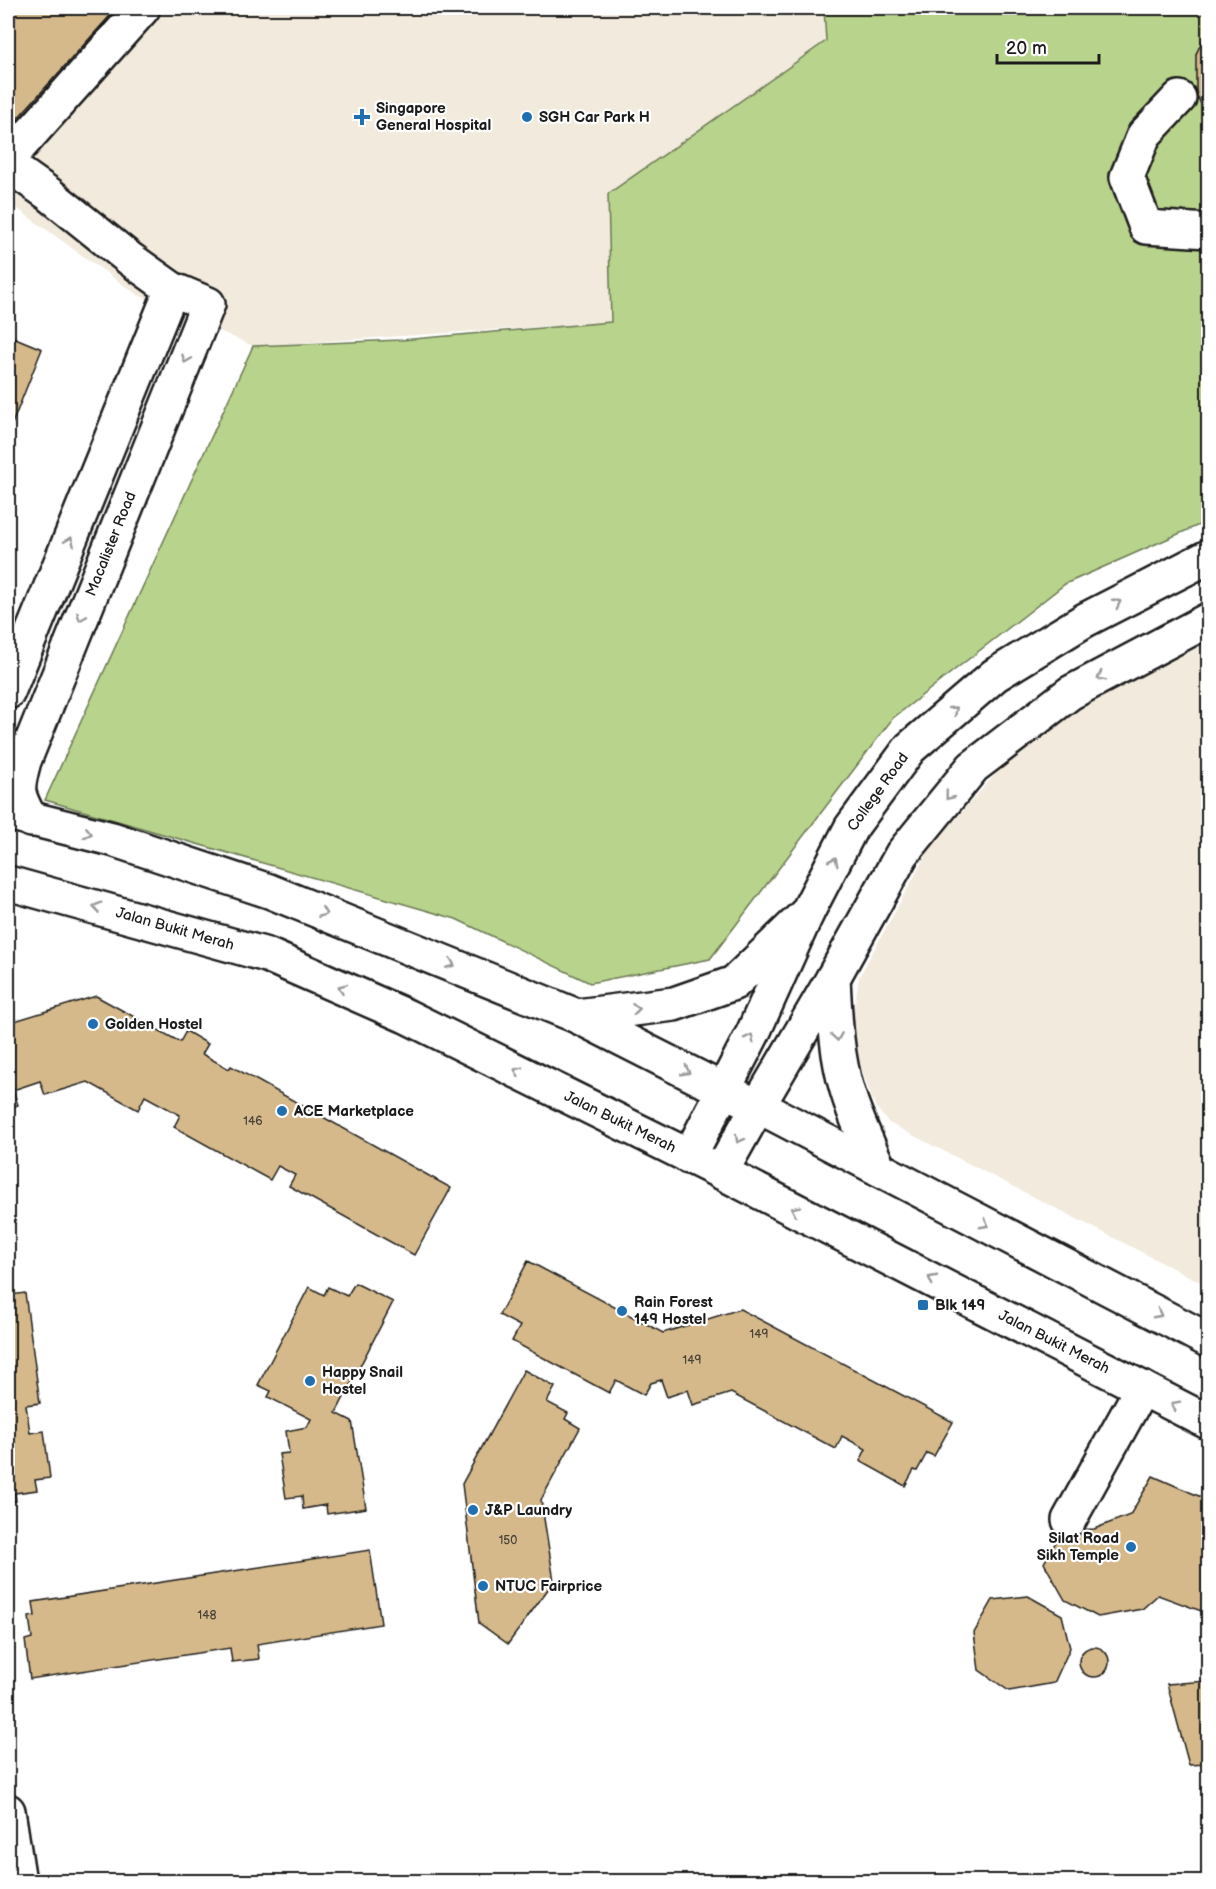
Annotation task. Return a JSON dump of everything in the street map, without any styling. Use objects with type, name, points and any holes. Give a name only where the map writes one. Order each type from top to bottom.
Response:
[{"type":"main road","points":[[8,159],[143,8]]},
{"type":"main road","points":[[1179,98],[1144,135],[1127,177],[1146,227],[1209,231]]},
{"type":"main road","name":"Macalister Road","points":[[8,165],[172,289],[208,304],[24,761],[18,792],[20,816]]},
{"type":"main road","points":[[8,692],[172,289]]},
{"type":"main road","name":"College Road","points":[[689,1157],[753,1033],[807,913],[851,828],[910,748],[995,675],[1085,620],[1209,557]]},
{"type":"main road","points":[[721,1172],[902,854],[973,767],[1070,693],[1209,620]]},
{"type":"main road","points":[[20,816],[112,839],[268,891],[578,1016],[879,1168],[1209,1340]]},
{"type":"main road","name":"Jalan Bukit Merah","points":[[8,884],[267,955],[406,1016],[721,1172],[1209,1422]]},
{"type":"main road","points":[[578,1016],[674,1004],[734,983],[807,913]]},
{"type":"main road","points":[[833,978],[836,1030],[846,1089],[879,1168]]},
{"type":"main road","points":[[1069,1520],[1142,1388]]},
{"type":"main road","points":[[8,1811],[19,1881]]},
{"type":"shaded area","name":"Singapore General Hospital","points":[[8,8],[824,8],[826,41],[608,193],[612,322],[253,346],[136,294],[8,202]]},
{"type":"shaded area","points":[[1208,636],[1208,1286],[889,1123],[875,1106],[851,1030],[859,977],[931,846],[1028,738],[1194,641]]},
{"type":"green space","points":[[824,8],[1208,8],[1208,521],[1065,584],[893,718],[710,959],[590,983],[456,919],[45,800],[253,346],[401,340],[611,322],[608,194],[826,41]]},
{"type":"building","points":[[8,8],[117,8],[8,129]]},
{"type":"building","points":[[1208,29],[1208,119],[1196,93],[1196,54]]},
{"type":"building","points":[[8,335],[42,349],[8,434]]},
{"type":"building","points":[[96,996],[180,1042],[186,1031],[208,1044],[202,1054],[229,1069],[231,1066],[451,1188],[414,1255],[289,1186],[295,1175],[278,1166],[270,1180],[174,1127],[180,1115],[145,1096],[138,1110],[88,1082],[45,1095],[40,1081],[13,1090],[18,1105],[8,1108],[8,1023]]},
{"type":"building","points":[[528,1261],[663,1333],[740,1309],[953,1422],[934,1456],[927,1453],[905,1486],[860,1461],[866,1449],[842,1436],[836,1449],[731,1393],[693,1405],[688,1390],[667,1397],[661,1380],[651,1383],[644,1395],[616,1380],[609,1393],[512,1341],[520,1326],[499,1315]]},
{"type":"building","points":[[355,1283],[393,1302],[336,1413],[352,1421],[366,1508],[327,1514],[326,1505],[303,1509],[302,1496],[286,1498],[279,1454],[289,1453],[286,1431],[307,1427],[311,1419],[268,1397],[271,1391],[258,1385],[309,1287],[324,1295],[328,1287],[347,1296]]},
{"type":"building","points":[[10,1287],[11,1295],[25,1293],[40,1403],[26,1405],[30,1433],[44,1431],[50,1478],[35,1480],[37,1490],[15,1493],[16,1501],[8,1502],[8,1288]]},
{"type":"building","points":[[524,1370],[555,1387],[547,1402],[568,1413],[565,1419],[580,1428],[541,1500],[554,1581],[508,1644],[479,1623],[462,1484]]},
{"type":"building","name":"Silat Road Sikh Temple","points":[[1153,1476],[1208,1500],[1208,1611],[1204,1612],[1158,1595],[1142,1609],[1098,1617],[1065,1600],[1044,1563],[1062,1531],[1094,1529],[1130,1515]]},
{"type":"building","points":[[370,1550],[381,1624],[257,1644],[259,1659],[232,1662],[230,1648],[30,1679],[25,1640],[32,1638],[29,1617],[35,1616],[33,1602]]},
{"type":"building","points":[[1028,1596],[1062,1615],[1070,1648],[1054,1683],[1009,1691],[979,1670],[974,1633],[993,1600]]},
{"type":"building","points":[[1094,1647],[1105,1651],[1109,1662],[1105,1673],[1094,1677],[1083,1673],[1079,1662],[1083,1651]]},
{"type":"building","points":[[1208,1681],[1208,1764],[1189,1765],[1167,1684]]},
{"type":"place","name":"Singapore General Hospital","points":[[362,117]]},
{"type":"place","name":"SGH Car Park H","points":[[527,117]]},
{"type":"place","name":"Golden Hostel","points":[[93,1024]]},
{"type":"place","name":"ACE Marketplace","points":[[282,1111]]},
{"type":"place","name":"Blk 149","points":[[923,1305]]},
{"type":"place","name":"Rain Forest 149 Hostel","points":[[622,1311]]},
{"type":"place","name":"Happy Snail Hostel","points":[[310,1381]]},
{"type":"place","name":"J&P Laundry","points":[[473,1510]]},
{"type":"place","name":"Silat Road Sikh Temple","points":[[1131,1547]]},
{"type":"place","name":"NTUC Fairprice","points":[[483,1586]]}]
